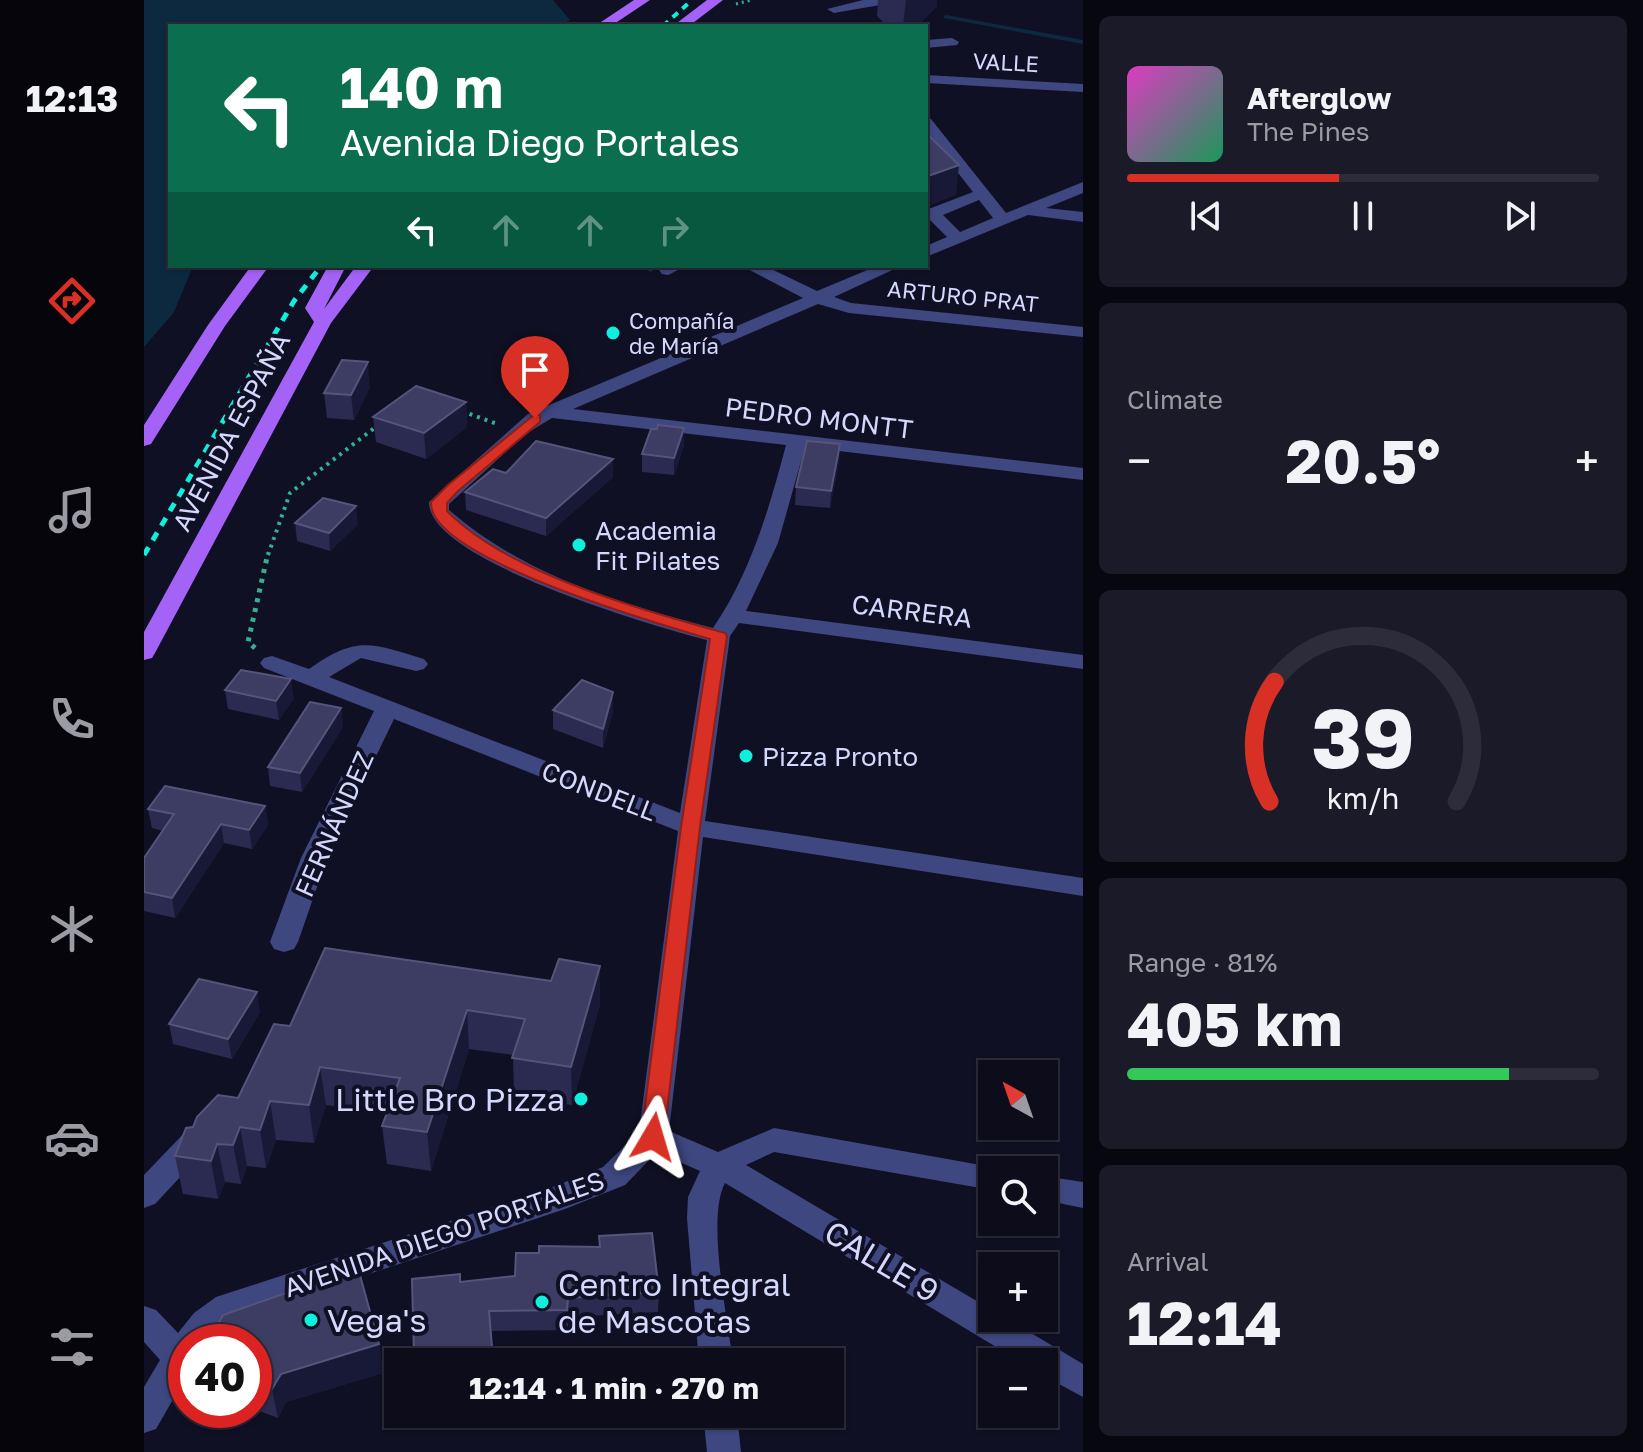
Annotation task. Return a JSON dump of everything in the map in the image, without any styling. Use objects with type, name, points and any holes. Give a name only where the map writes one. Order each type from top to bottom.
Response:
[{"type":"main road","points":[[605,24],[643,0]]},
{"type":"main road","points":[[683,24],[716,0]]},
{"type":"main road","points":[[700,24],[723,0]]},
{"type":"main road","points":[[144,440],[217,325],[259,268]]},
{"type":"main road","name":"AVENIDA ESPAÑA","points":[[323,322],[314,308],[336,268]]},
{"type":"main road","name":"AVENIDA ESPAÑA","points":[[144,653],[323,322],[364,268]]},
{"type":"street","points":[[829,5],[886,0]]},
{"type":"street","points":[[829,5],[845,24]]},
{"type":"street","points":[[928,44],[952,42]]},
{"type":"street","name":"VALLE","points":[[928,79],[1083,88]]},
{"type":"street","points":[[928,127],[1003,220]]},
{"type":"street","points":[[928,251],[1083,187]]},
{"type":"street","points":[[957,238],[932,213],[984,193]]},
{"type":"street","points":[[1024,211],[1083,217]]},
{"type":"street","name":"ARTURO PRAT","points":[[755,268],[815,297],[849,308],[1083,332]]},
{"type":"street","points":[[726,626],[633,612],[574,591],[498,556],[456,529],[439,512],[439,502],[517,431],[550,412],[887,268]]},
{"type":"street","name":"PEDRO MONTT","points":[[550,412],[1083,474]]},
{"type":"street","points":[[653,1137],[691,827],[726,626],[774,528],[796,443]]},
{"type":"street","name":"CARRERA","points":[[726,626],[1083,662]]},
{"type":"street","points":[[312,678],[353,651],[368,650],[416,664]]},
{"type":"street","name":"CONDELL","points":[[272,663],[691,827],[1083,887]]},
{"type":"street","name":"FERNÁNDEZ","points":[[284,942],[314,858],[387,708]]},
{"type":"street","points":[[144,1195],[220,1115]]},
{"type":"street","name":"CALLE 9","points":[[653,1137],[722,1167],[1083,1382]]},
{"type":"street","name":"AVENIDA DIEGO PORTALES","points":[[205,1324],[228,1307],[554,1200],[614,1176],[653,1137]]},
{"type":"street","points":[[715,1348],[702,1209],[708,1184],[722,1167],[744,1149],[774,1140],[978,1176]]},
{"type":"street","points":[[1058,1191],[1083,1195]]},
{"type":"street","points":[[144,1320],[168,1337]]},
{"type":"street","name":"AVENIDA DIEGO PORTALES","points":[[144,1418],[168,1378]]},
{"type":"street","points":[[721,1428],[724,1452]]},
{"type":"path","points":[[459,410],[517,431]]},
{"type":"path","points":[[272,663],[248,642],[271,541],[290,493],[364,439],[385,419]]},
{"type":"water","points":[[144,0],[553,0],[570,20],[563,24],[168,24],[168,268],[192,268],[174,312],[144,347]]},
{"type":"building","points":[[928,135],[959,165],[928,176]]},
{"type":"building","points":[[342,360],[368,362],[351,395],[324,393]]},
{"type":"building","points":[[416,386],[466,402],[424,433],[373,417]]},
{"type":"building","points":[[658,425],[684,428],[674,458],[642,454],[651,429],[657,429]]},
{"type":"building","points":[[536,441],[613,459],[546,518],[465,492],[493,469],[506,473]]},
{"type":"building","points":[[807,441],[840,444],[831,491],[796,487]]},
{"type":"building","points":[[323,498],[356,506],[329,533],[295,523]]},
{"type":"building","points":[[241,670],[291,679],[276,701],[225,690]]},
{"type":"building","points":[[582,680],[613,692],[603,729],[553,710]]},
{"type":"building","points":[[310,702],[341,708],[300,773],[268,767]]},
{"type":"building","points":[[165,786],[265,806],[249,830],[221,824],[172,898],[144,892],[144,858],[174,814],[148,809]]},
{"type":"building","points":[[325,948],[551,981],[559,959],[600,966],[571,1067],[512,1058],[525,1019],[467,1010],[427,1132],[382,1126],[400,1078],[320,1067],[309,1105],[270,1101],[260,1130],[240,1127],[233,1145],[217,1144],[211,1161],[175,1156],[186,1128],[193,1127],[197,1117],[218,1095],[238,1098],[274,1024],[290,1026]]},
{"type":"building","points":[[199,979],[257,992],[228,1039],[169,1024]]},
{"type":"building","points":[[652,1233],[659,1292],[568,1298],[567,1310],[489,1311],[492,1347],[414,1348],[412,1279],[460,1274],[460,1282],[515,1276],[516,1253],[539,1253],[539,1246],[600,1247],[599,1236]]},
{"type":"building","points":[[358,1268],[379,1344],[281,1374],[272,1389],[272,1324],[218,1324],[223,1315]]},
{"type":"waterway","points":[[946,17],[1083,42]]},
{"type":"railway","points":[[665,24],[692,0]]},
{"type":"railway","points":[[144,555],[294,301],[319,268]]},
{"type":"place","name":"Compañía de María","points":[[613,333]]},
{"type":"place","name":"Academia Fit Pilates","points":[[579,545]]},
{"type":"place","name":"Pizza Pronto","points":[[746,756]]},
{"type":"place","name":"Little Bro Pizza","points":[[581,1099]]},
{"type":"place","name":"Centro Integral de Mascotas","points":[[542,1302]]},
{"type":"place","name":"Vega's","points":[[311,1320]]},
{"type":"route","points":[[535,418],[453,488],[439,502],[439,512],[456,529],[498,556],[574,591],[633,612],[719,636],[691,827],[653,1137]]}]
